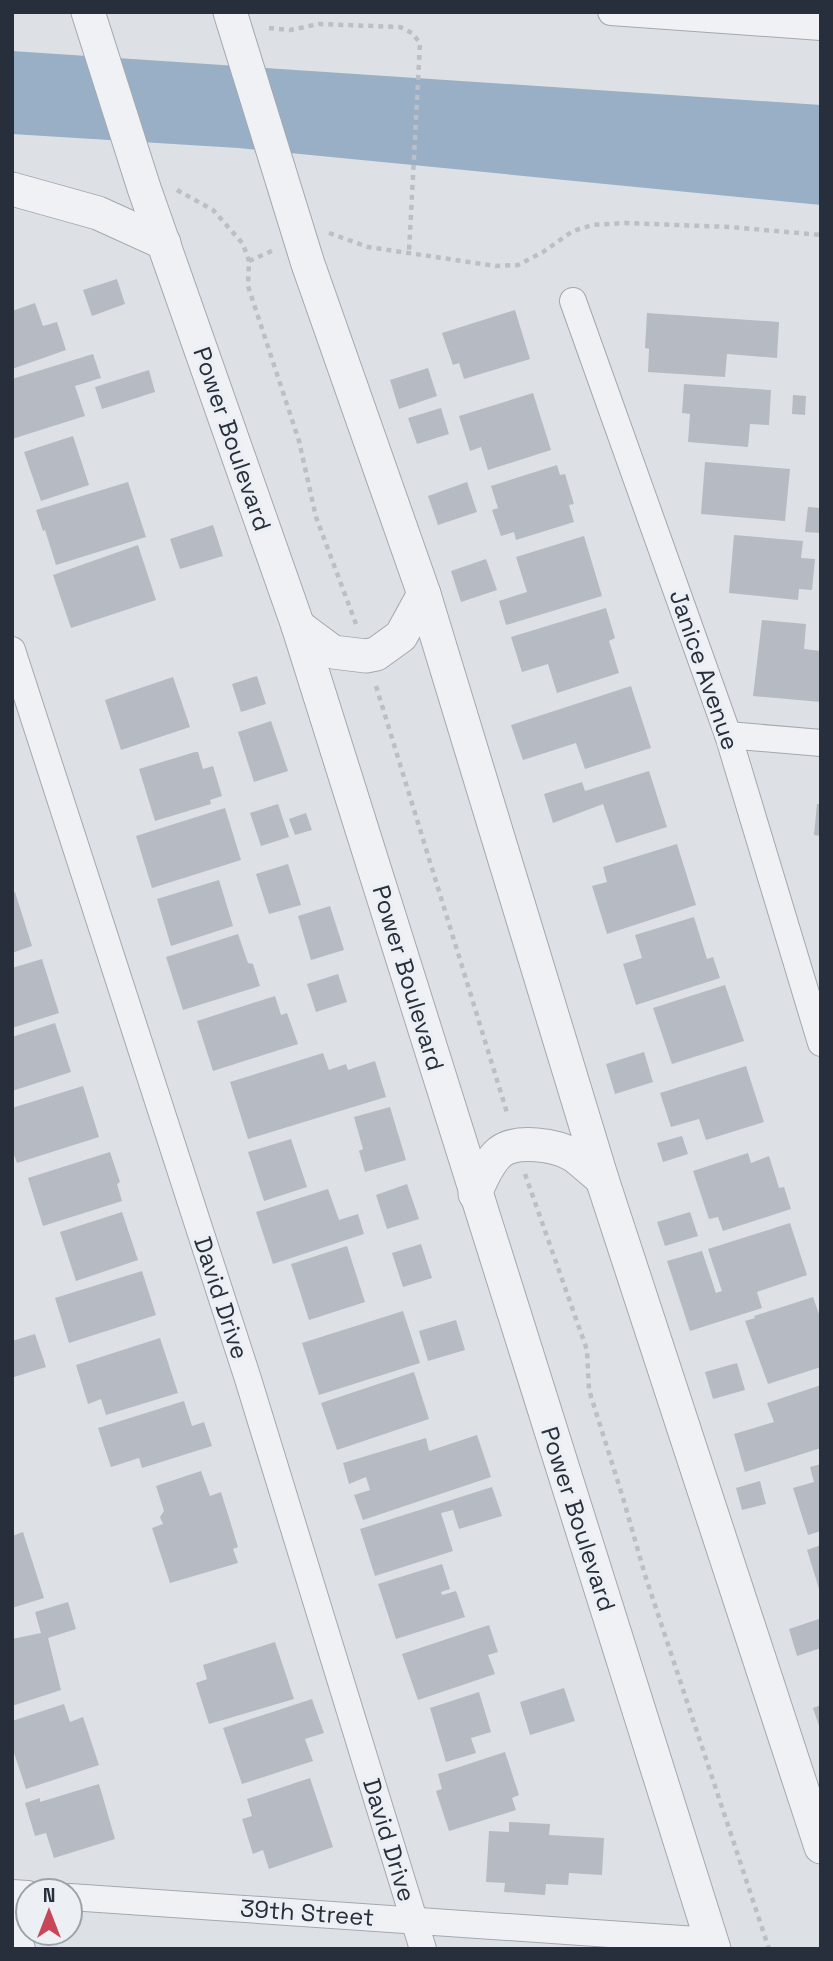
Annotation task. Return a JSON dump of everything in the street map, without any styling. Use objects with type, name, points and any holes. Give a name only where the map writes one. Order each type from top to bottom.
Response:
[{"type":"street","points":[[611,12],[821,27]]},
{"type":"street","name":"Power Boulevard","points":[[89,17],[164,243],[298,626],[713,1945]]},
{"type":"street","points":[[234,25],[301,240],[424,594],[603,1180],[821,1847]]},
{"type":"street","points":[[12,190],[98,213],[164,243]]},
{"type":"street","name":"Janice Avenue","points":[[573,301],[728,735],[821,1043]]},
{"type":"street","points":[[298,626],[333,652],[366,656],[376,654],[401,636],[424,594]]},
{"type":"street","name":"David Drive","points":[[12,650],[248,1378],[423,1949]]},
{"type":"street","points":[[728,735],[821,743]]},
{"type":"street","points":[[475,1194],[484,1173],[500,1152],[516,1144],[536,1144],[571,1154],[603,1180]]},
{"type":"street","name":"39th Street","points":[[84,1898],[713,1945]]},
{"type":"street","points":[[12,1918],[22,1949]]},
{"type":"path","points":[[269,28],[290,30],[319,24],[400,27],[412,33],[420,43],[409,252]]},
{"type":"path","points":[[167,185],[213,210],[243,244],[249,261],[248,286],[299,440],[316,517],[366,656],[516,1144],[587,1350],[589,1390],[645,1575],[769,1949]]},
{"type":"path","points":[[249,261],[301,240],[330,233],[368,247],[496,266],[518,265],[573,231],[592,225],[625,223],[730,227],[821,235]]},
{"type":"water","points":[[12,51],[821,105],[821,205],[238,148],[12,134]]},
{"type":"building","points":[[117,279],[125,304],[92,316],[83,290]]},
{"type":"building","points":[[35,303],[43,326],[57,322],[66,350],[12,369],[12,311]]},
{"type":"building","points":[[515,310],[530,359],[464,379],[459,363],[453,365],[442,333]]},
{"type":"building","points":[[647,313],[779,322],[777,358],[727,354],[725,377],[648,372],[649,349],[645,348]]},
{"type":"building","points":[[93,354],[101,378],[75,386],[85,416],[12,439],[12,379]]},
{"type":"building","points":[[428,368],[437,396],[399,409],[390,380]]},
{"type":"building","points":[[149,370],[155,392],[102,409],[95,387]]},
{"type":"building","points":[[684,384],[771,390],[769,425],[750,424],[748,447],[688,442],[690,414],[682,413]]},
{"type":"building","points":[[533,393],[551,450],[488,470],[481,447],[470,451],[459,416]]},
{"type":"building","points":[[793,395],[806,396],[805,415],[792,414]]},
{"type":"building","points":[[441,408],[449,434],[417,444],[408,418]]},
{"type":"building","points":[[73,436],[89,485],[41,501],[24,452]]},
{"type":"building","points":[[705,462],[790,469],[785,521],[701,514]]},
{"type":"building","points":[[557,465],[560,475],[565,474],[574,504],[569,505],[574,522],[516,540],[514,532],[501,536],[492,510],[498,508],[491,486]]},
{"type":"building","points":[[128,482],[146,537],[56,565],[36,510]]},
{"type":"building","points":[[467,482],[477,512],[438,525],[428,496]]},
{"type":"building","points":[[808,507],[821,508],[821,533],[805,532]]},
{"type":"building","points":[[213,525],[223,556],[180,569],[170,539]]},
{"type":"building","points":[[734,535],[803,541],[801,558],[815,559],[812,590],[799,589],[798,600],[729,593]]},
{"type":"building","points":[[584,536],[602,596],[506,625],[499,601],[527,592],[516,557]]},
{"type":"building","points":[[138,545],[156,600],[71,628],[53,575]]},
{"type":"building","points":[[486,559],[497,590],[461,602],[451,571]]},
{"type":"building","points":[[606,608],[615,638],[609,641],[619,673],[557,693],[548,664],[522,672],[511,637]]},
{"type":"building","points":[[762,620],[806,624],[804,649],[821,651],[821,702],[753,696]]},
{"type":"building","points":[[257,676],[266,704],[241,712],[232,684]]},
{"type":"building","points":[[173,677],[190,727],[121,750],[105,700]]},
{"type":"building","points":[[631,686],[651,748],[585,769],[576,743],[523,760],[511,725]]},
{"type":"building","points":[[271,721],[288,771],[254,782],[238,732]]},
{"type":"building","points":[[198,752],[203,769],[213,766],[222,796],[210,800],[211,804],[155,821],[139,769]]},
{"type":"building","points":[[649,771],[667,827],[616,843],[603,804],[553,823],[544,794],[582,782],[585,791]]},
{"type":"building","points":[[278,804],[289,837],[261,846],[250,813]]},
{"type":"building","points":[[817,804],[821,804],[821,836],[814,835]]},
{"type":"building","points":[[225,808],[241,860],[152,888],[136,836]]},
{"type":"building","points":[[306,813],[312,830],[295,835],[289,819]]},
{"type":"building","points":[[677,844],[696,905],[607,934],[592,886],[607,882],[603,867]]},
{"type":"building","points":[[288,864],[301,905],[269,914],[256,874]]},
{"type":"building","points":[[219,880],[233,926],[171,946],[157,899]]},
{"type":"building","points":[[15,892],[32,946],[12,953],[12,893]]},
{"type":"building","points":[[330,906],[344,950],[311,960],[298,916]]},
{"type":"building","points":[[694,917],[707,959],[713,957],[720,978],[636,1005],[623,964],[642,958],[635,935]]},
{"type":"building","points":[[238,934],[248,963],[253,964],[260,986],[183,1010],[166,957]]},
{"type":"building","points":[[42,959],[59,1013],[12,1028],[12,968]]},
{"type":"building","points":[[338,974],[347,1002],[316,1012],[307,984]]},
{"type":"building","points":[[725,985],[744,1041],[672,1064],[653,1008]]},
{"type":"building","points":[[275,996],[281,1015],[287,1013],[298,1044],[213,1071],[197,1021]]},
{"type":"building","points":[[55,1023],[71,1072],[12,1091],[12,1037]]},
{"type":"building","points":[[644,1052],[653,1082],[615,1094],[606,1064]]},
{"type":"building","points":[[323,1053],[329,1070],[346,1064],[348,1070],[375,1061],[386,1097],[248,1139],[230,1082]]},
{"type":"building","points":[[746,1066],[764,1122],[706,1140],[699,1119],[671,1127],[660,1093]]},
{"type":"building","points":[[83,1086],[99,1137],[17,1163],[12,1149],[12,1108]]},
{"type":"building","points":[[390,1107],[406,1160],[365,1172],[359,1151],[363,1149],[354,1117]]},
{"type":"building","points":[[682,1136],[688,1154],[663,1162],[657,1143]]},
{"type":"building","points":[[291,1139],[307,1187],[264,1201],[248,1152]]},
{"type":"building","points":[[110,1152],[120,1182],[117,1184],[122,1201],[43,1226],[28,1178]]},
{"type":"building","points":[[748,1153],[751,1163],[769,1156],[779,1188],[784,1187],[791,1209],[723,1231],[718,1217],[709,1219],[693,1171]]},
{"type":"building","points":[[407,1184],[419,1219],[387,1229],[376,1195]]},
{"type":"building","points":[[328,1189],[339,1220],[358,1214],[364,1234],[273,1264],[256,1212]]},
{"type":"building","points":[[122,1212],[138,1260],[76,1281],[60,1232]]},
{"type":"building","points":[[690,1212],[698,1236],[665,1246],[657,1222]]},
{"type":"building","points":[[790,1223],[807,1275],[757,1292],[762,1308],[690,1331],[667,1261],[702,1251],[716,1293],[722,1291],[708,1249]]},
{"type":"building","points":[[421,1244],[432,1278],[403,1287],[392,1253]]},
{"type":"building","points":[[347,1246],[365,1302],[309,1320],[291,1264]]},
{"type":"building","points":[[142,1271],[156,1315],[69,1343],[55,1298]]},
{"type":"building","points":[[813,1297],[821,1320],[821,1367],[768,1384],[745,1321]]},
{"type":"building","points":[[403,1311],[420,1363],[319,1395],[302,1343]]},
{"type":"building","points":[[456,1320],[465,1350],[428,1361],[419,1331]]},
{"type":"building","points":[[35,1334],[46,1367],[14,1377],[12,1341]]},
{"type":"building","points":[[160,1338],[178,1393],[106,1415],[101,1399],[88,1404],[76,1365]]},
{"type":"building","points":[[737,1363],[745,1390],[713,1399],[705,1372]]},
{"type":"building","points":[[414,1372],[429,1419],[337,1450],[321,1403]]},
{"type":"building","points":[[821,1385],[821,1448],[745,1472],[734,1434],[774,1422],[767,1403]]},
{"type":"building","points":[[184,1401],[192,1426],[204,1422],[212,1446],[142,1468],[139,1458],[111,1467],[98,1428]]},
{"type":"building","points":[[477,1435],[491,1477],[363,1520],[354,1495],[370,1490],[366,1477],[349,1484],[343,1463],[426,1438],[429,1451]]},
{"type":"building","points":[[821,1464],[821,1531],[808,1535],[793,1488],[814,1482],[810,1467]]},
{"type":"building","points":[[201,1471],[210,1496],[221,1492],[238,1547],[233,1549],[238,1563],[170,1583],[152,1528],[163,1524],[160,1517],[164,1511],[156,1486]]},
{"type":"building","points":[[760,1481],[766,1504],[742,1510],[736,1488]]},
{"type":"building","points":[[492,1487],[502,1516],[459,1529],[453,1510],[441,1513],[453,1551],[375,1576],[360,1529]]},
{"type":"building","points":[[23,1532],[44,1598],[12,1608],[12,1536]]},
{"type":"building","points":[[821,1545],[821,1592],[820,1592],[807,1550]]},
{"type":"building","points":[[442,1564],[450,1589],[441,1592],[442,1595],[456,1591],[465,1617],[396,1639],[378,1584]]},
{"type":"building","points":[[68,1602],[76,1629],[48,1638],[61,1690],[12,1706],[12,1639],[41,1633],[35,1612]]},
{"type":"building","points":[[819,1619],[821,1648],[797,1656],[789,1629]]},
{"type":"building","points":[[489,1625],[498,1652],[488,1655],[495,1674],[418,1700],[402,1654]]},
{"type":"building","points":[[275,1642],[294,1699],[209,1724],[196,1683],[207,1679],[203,1665]]},
{"type":"building","points":[[564,1688],[575,1721],[530,1735],[520,1702]]},
{"type":"building","points":[[479,1692],[491,1732],[471,1738],[476,1753],[446,1762],[430,1708]]},
{"type":"building","points":[[312,1699],[324,1733],[305,1739],[313,1761],[242,1784],[223,1728]]},
{"type":"building","points":[[64,1704],[70,1722],[83,1717],[99,1765],[26,1789],[12,1747],[12,1721]]},
{"type":"building","points":[[821,1705],[821,1729],[820,1729],[813,1708]]},
{"type":"building","points":[[505,1752],[519,1795],[512,1798],[516,1810],[449,1831],[436,1791],[442,1789],[438,1774]]},
{"type":"building","points":[[310,1778],[333,1847],[269,1869],[263,1850],[253,1854],[242,1819],[252,1816],[247,1799]]},
{"type":"building","points":[[99,1784],[115,1839],[54,1858],[46,1833],[35,1836],[25,1803],[40,1798],[40,1802]]},
{"type":"building","points":[[509,1822],[550,1824],[549,1835],[604,1838],[602,1875],[569,1873],[568,1885],[546,1884],[545,1895],[504,1892],[505,1883],[486,1882],[489,1831],[509,1832]]}]
